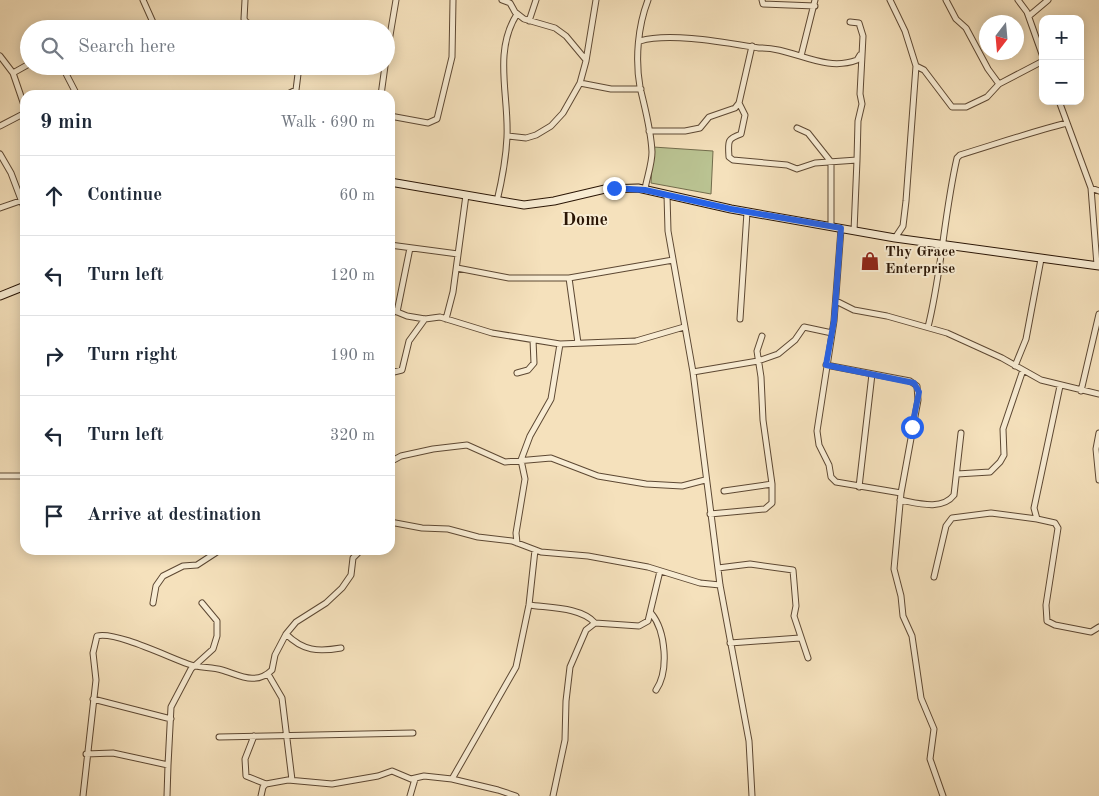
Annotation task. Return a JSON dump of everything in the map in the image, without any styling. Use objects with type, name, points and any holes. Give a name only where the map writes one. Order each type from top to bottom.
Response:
[{"type":"street","points":[[143,0],[152,20]]},
{"type":"street","points":[[245,0],[245,20]]},
{"type":"street","points":[[392,20],[396,0]]},
{"type":"street","points":[[395,117],[428,123],[437,119],[452,57],[453,0]]},
{"type":"street","points":[[502,0],[510,3],[517,14],[529,21],[561,32],[586,61]]},
{"type":"street","points":[[529,21],[536,0]]},
{"type":"street","points":[[507,136],[526,138],[536,135],[551,126],[563,113],[580,83],[586,61],[590,23],[596,0]]},
{"type":"street","points":[[645,190],[651,159],[649,122],[641,89],[638,61],[642,17],[648,0]]},
{"type":"street","points":[[762,0],[763,4],[788,2],[815,3],[800,56]]},
{"type":"street","points":[[890,0],[905,31],[916,66],[906,205],[903,226],[895,238]]},
{"type":"street","points":[[946,0],[956,19],[966,28],[988,69],[1000,84]]},
{"type":"street","points":[[1018,0],[1029,16],[1039,47]]},
{"type":"street","points":[[1029,16],[1048,0]]},
{"type":"street","points":[[497,202],[504,170],[507,136],[503,49],[508,30],[517,14]]},
{"type":"street","points":[[850,22],[859,23],[862,27],[860,94],[862,104],[858,120],[854,231]]},
{"type":"street","points":[[640,41],[658,38],[682,38],[772,47],[835,66],[857,60],[861,52]]},
{"type":"street","points":[[649,131],[685,131],[700,128],[709,117],[735,108],[739,103],[752,46]]},
{"type":"street","points":[[0,56],[14,73],[20,92]]},
{"type":"street","points":[[916,66],[924,70],[952,107],[966,107],[991,94],[1000,84],[1041,60]]},
{"type":"street","points":[[14,73],[20,69]]},
{"type":"street","points":[[67,75],[74,90]]},
{"type":"street","points":[[298,90],[299,75]]},
{"type":"street","points":[[382,90],[384,75]]},
{"type":"street","points":[[580,83],[611,90],[641,89]]},
{"type":"street","points":[[739,103],[745,118],[742,134],[733,136],[729,141],[730,158],[787,165],[797,169],[811,164],[858,160]]},
{"type":"street","points":[[395,183],[497,202],[529,205],[605,189],[645,190],[747,212],[895,238],[1098,266],[1091,188],[1061,105]]},
{"type":"street","points":[[0,126],[20,116]]},
{"type":"street","points":[[928,327],[939,285],[949,194],[958,156],[987,148],[1008,138],[1067,122]]},
{"type":"street","points":[[798,128],[808,132],[831,162],[831,227]]},
{"type":"street","points":[[0,154],[11,173],[20,201],[0,208]]},
{"type":"street","points":[[1091,188],[1099,191]]},
{"type":"street","points":[[667,194],[666,209],[693,372],[720,585],[748,741],[752,796]]},
{"type":"street","points":[[446,319],[457,268],[466,195]]},
{"type":"street","points":[[740,319],[747,212]]},
{"type":"street","points":[[841,228],[836,300],[817,438],[834,480],[839,484],[901,494]]},
{"type":"street","points":[[395,246],[458,254]]},
{"type":"street","points":[[410,248],[397,312],[425,319]]},
{"type":"street","points":[[1015,366],[1026,340],[1041,259]]},
{"type":"street","points":[[457,268],[509,278],[568,278],[673,260]]},
{"type":"street","points":[[568,278],[578,343]]},
{"type":"street","points":[[0,296],[20,288]]},
{"type":"street","points":[[836,300],[854,310],[928,327],[958,338],[1060,386],[1099,394]]},
{"type":"street","points":[[1081,391],[1099,314]]},
{"type":"street","points":[[395,372],[402,370],[409,341],[425,319],[431,316],[492,333],[560,344],[636,341],[684,326]]},
{"type":"street","points":[[693,372],[758,360],[782,351],[795,340],[804,327],[832,333]]},
{"type":"street","points":[[710,514],[768,508],[772,503],[772,484],[763,424],[761,377],[757,347],[762,336]]},
{"type":"street","points":[[517,374],[528,370],[534,363],[533,340]]},
{"type":"street","points":[[517,543],[516,533],[525,479],[521,460],[530,436],[551,399],[560,344]]},
{"type":"street","points":[[826,365],[910,381],[917,386],[919,392],[900,500],[894,569],[901,596],[903,616],[912,636],[922,698],[934,729],[930,759],[943,796]]},
{"type":"street","points":[[956,474],[990,472],[1000,462],[1004,454],[1003,429],[1023,370]]},
{"type":"street","points":[[859,487],[872,374]]},
{"type":"street","points":[[1037,519],[1034,508],[1060,386]]},
{"type":"street","points":[[1099,432],[1096,449],[1099,480]]},
{"type":"street","points":[[900,500],[935,505],[945,503],[954,496],[961,433]]},
{"type":"street","points":[[395,459],[401,456],[433,449],[467,445],[505,462],[551,458],[598,476],[646,484],[682,486],[706,480]]},
{"type":"street","points":[[0,476],[20,476]]},
{"type":"street","points":[[724,491],[772,484]]},
{"type":"street","points":[[934,577],[946,526],[952,518],[991,513],[1055,523],[1058,528],[1046,606],[1047,621],[1055,625],[1090,632],[1099,628]]},
{"type":"street","points":[[395,523],[422,528],[448,529],[478,537],[517,543],[535,550],[588,556],[660,571],[700,583],[720,585]]},
{"type":"street","points":[[452,780],[516,667],[530,605],[535,550]]},
{"type":"street","points":[[153,603],[156,586],[163,576],[183,566],[197,565],[212,555]]},
{"type":"street","points":[[83,796],[86,754],[96,680],[93,653],[97,636],[110,636],[142,645],[195,665],[220,670],[244,679],[252,679],[268,674],[272,670],[276,655],[286,634],[296,622],[326,603],[342,588],[351,575],[353,558],[356,555]]},
{"type":"street","points":[[718,568],[750,564],[792,570],[796,606],[794,616],[808,658]]},
{"type":"street","points":[[530,605],[586,616],[595,623],[639,626],[648,621],[660,571]]},
{"type":"street","points":[[167,796],[172,708],[176,697],[195,665],[213,649],[217,636],[217,621],[202,602]]},
{"type":"street","points":[[651,613],[655,618],[660,635],[664,665],[662,678],[656,690]]},
{"type":"street","points":[[553,796],[565,740],[566,701],[570,667],[586,630],[595,623]]},
{"type":"street","points":[[286,634],[296,644],[310,650],[341,648]]},
{"type":"street","points":[[730,643],[800,638]]},
{"type":"street","points":[[268,674],[282,698],[292,780]]},
{"type":"street","points":[[93,699],[171,719]]},
{"type":"street","points":[[219,737],[413,733]]},
{"type":"street","points":[[254,736],[245,759],[246,776],[266,784],[292,780],[332,784],[378,776],[392,771],[415,779],[424,776],[452,780],[516,796]]},
{"type":"street","points":[[86,754],[113,753],[168,765]]},
{"type":"street","points":[[410,796],[415,779]]},
{"type":"street","points":[[261,796],[263,787],[266,784]]},
{"type":"green space","points":[[653,147],[713,151],[711,194],[651,183]]},
{"type":"place","name":"Thy Grace Enterprise","points":[[870,261]]},
{"type":"district","name":"Dome","points":[[585,220]]},
{"type":"route","points":[[614,188],[645,190],[731,209],[841,228],[834,321],[826,365],[914,383],[919,392],[912,427]]}]
